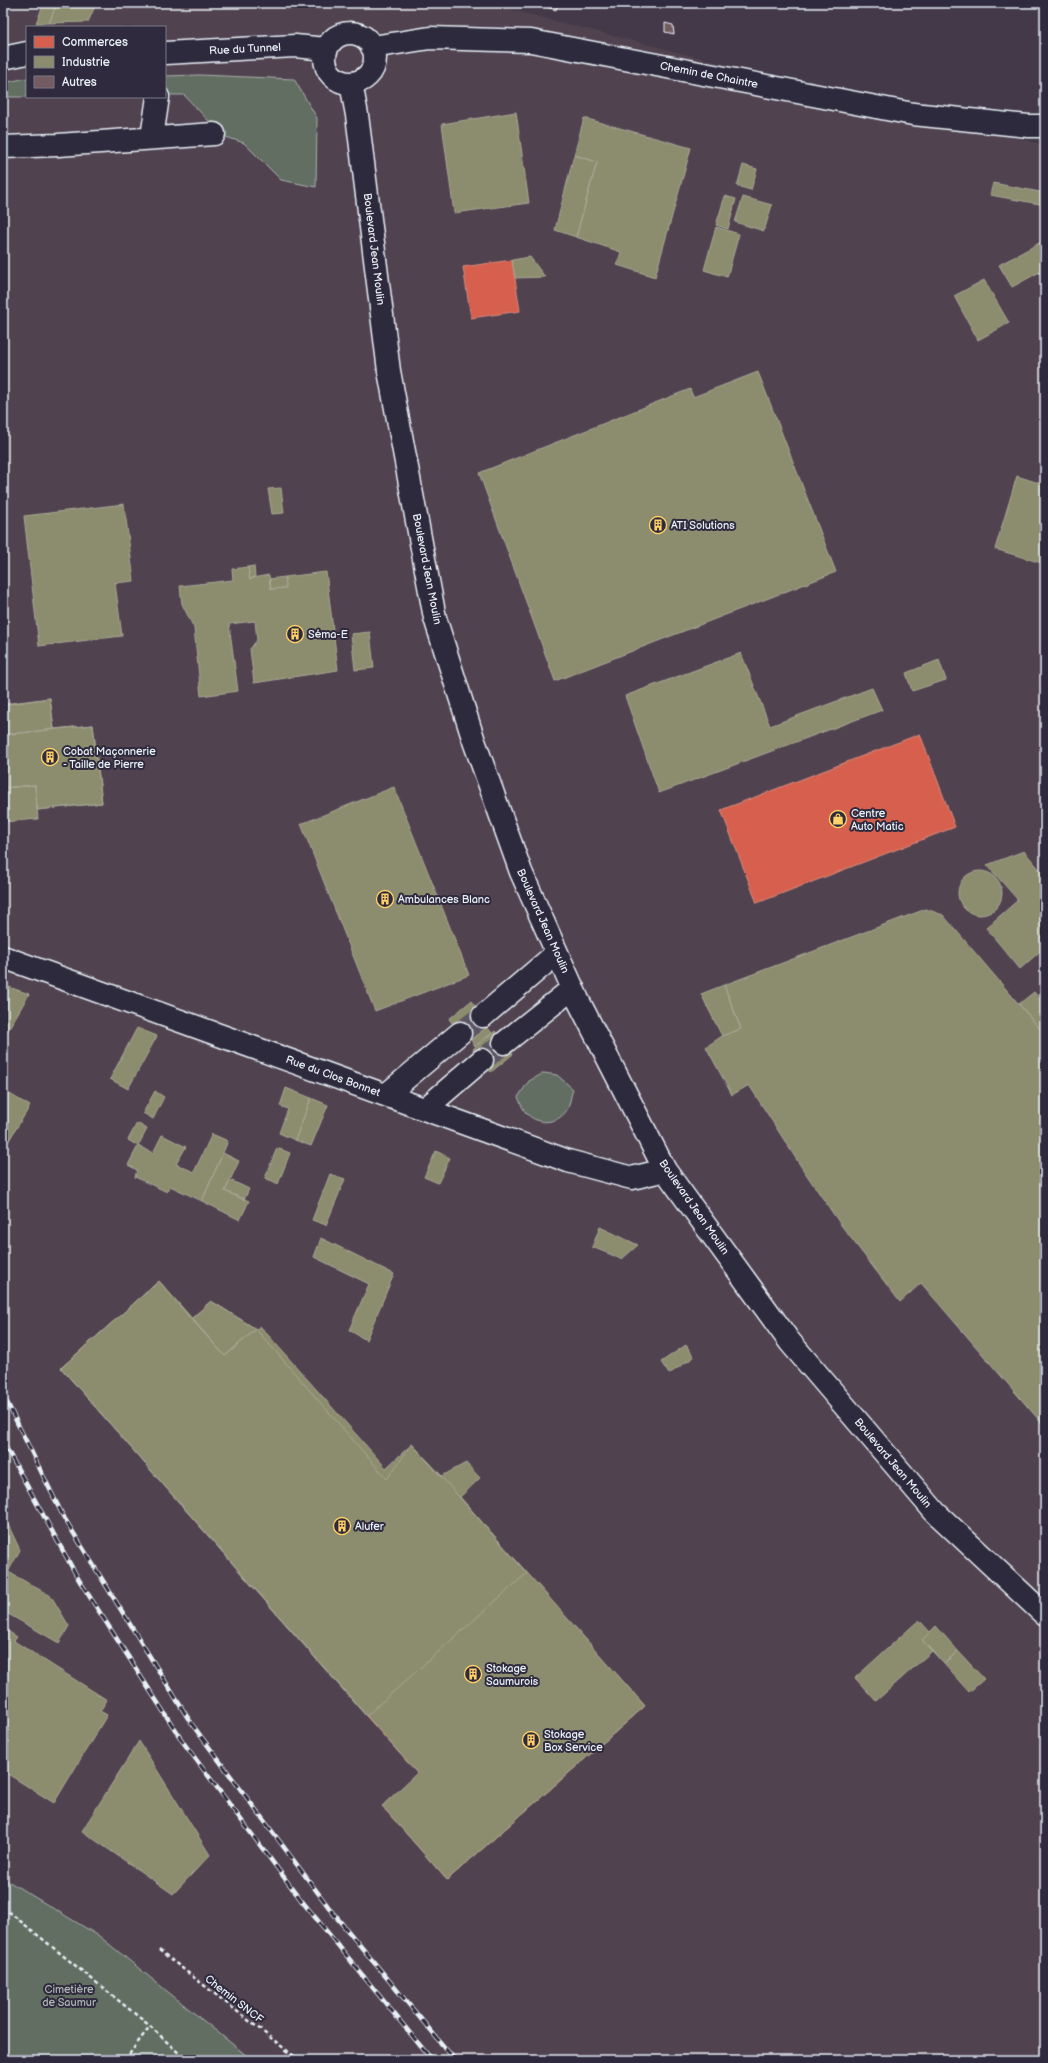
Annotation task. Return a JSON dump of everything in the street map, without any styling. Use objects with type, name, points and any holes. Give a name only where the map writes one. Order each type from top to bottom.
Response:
[{"type":"street","points":[[352,33],[367,40],[372,47],[374,63],[366,77],[351,83],[343,82],[329,73],[324,57],[330,42],[336,36],[352,33]]},
{"type":"street","name":"Chemin de Chaintre","points":[[372,47],[430,38],[532,41],[913,114],[1028,126],[1045,126]]},
{"type":"street","points":[[3,46],[26,53]]},
{"type":"street","name":"Rue du Tunnel","points":[[166,53],[295,46],[326,49]]},
{"type":"street","points":[[3,58],[26,53]]},
{"type":"street","name":"Boulevard Jean Moulin","points":[[351,83],[357,115],[390,371],[435,618],[474,741],[521,872],[557,953],[573,988],[665,1170],[790,1342],[935,1512],[1045,1615]]},
{"type":"street","points":[[152,137],[158,98]]},
{"type":"street","points":[[3,147],[58,145],[152,137],[214,134]]},
{"type":"street","points":[[483,1016],[557,953]]},
{"type":"street","name":"Rue du Clos Bonnet","points":[[3,957],[568,1161],[632,1178],[665,1170]]},
{"type":"street","points":[[504,1042],[573,988]]},
{"type":"street","points":[[386,1095],[460,1033]]},
{"type":"street","points":[[425,1109],[482,1060]]},
{"type":"path","points":[[3,1906],[150,2026],[186,2060]]},
{"type":"path","name":"Chemin SNCF","points":[[159,1950],[299,2060]]},
{"type":"path","points":[[126,2060],[150,2026]]},
{"type":"shaded area","points":[[110,3],[484,3],[1045,145],[1045,2060],[3,2060],[3,8]]},
{"type":"green space","points":[[200,75],[294,79],[317,118],[316,187],[281,180],[244,143],[223,136],[184,95],[166,95],[166,76]]},
{"type":"green space","points":[[26,78],[26,97],[3,97],[3,83]]},
{"type":"green space","points":[[544,1073],[557,1075],[573,1089],[568,1108],[560,1117],[549,1122],[537,1120],[527,1114],[518,1097],[529,1081]]},
{"type":"green space","name":"Cimetière de Saumur","points":[[3,1878],[99,1936],[252,2060],[3,2060]]},
{"type":"building: Commerces","points":[[512,260],[520,311],[471,318],[463,267]]},
{"type":"building: Commerces","name":"Centre Auto Matic","points":[[920,734],[955,827],[757,903],[721,810]]},
{"type":"building: Commerces","name":"Stokage Saumurois","points":[[527,1573],[579,1632],[418,1774],[366,1716]]},
{"type":"building: Commerces","name":"Stokage Box Service","points":[[579,1632],[645,1706],[447,1880],[382,1806]]},
{"type":"building: Industrie","points":[[44,3],[57,3],[49,23],[36,23]]},
{"type":"building: Industrie","points":[[57,3],[96,4],[88,22],[49,23]]},
{"type":"building: Industrie","points":[[516,112],[529,203],[454,213],[442,124]]},
{"type":"building: Industrie","points":[[584,118],[691,148],[655,277],[617,265],[621,252],[576,237],[597,162],[574,155]]},
{"type":"building: Industrie","points":[[574,155],[597,162],[576,237],[555,230]]},
{"type":"building: Industrie","points":[[743,165],[757,169],[751,190],[737,186]]},
{"type":"building: Industrie","points":[[993,183],[1045,193],[1045,205],[990,195]]},
{"type":"building: Industrie","points":[[725,196],[736,199],[728,229],[716,225]]},
{"type":"building: Industrie","points":[[743,197],[772,205],[764,231],[735,222]]},
{"type":"building: Industrie","points":[[716,227],[739,234],[727,277],[704,270]]},
{"type":"building: Industrie","points":[[1045,240],[1045,269],[1012,287],[999,265]]},
{"type":"building: Industrie","points":[[530,257],[545,277],[515,278],[512,260]]},
{"type":"building: Industrie","points":[[984,280],[1009,323],[978,340],[954,296]]},
{"type":"building: Industrie","name":"ATI Solutions","points":[[758,372],[836,572],[555,681],[479,473],[690,389],[693,397]]},
{"type":"building: Industrie","points":[[1017,476],[1045,485],[1045,564],[995,549]]},
{"type":"building: Industrie","points":[[281,488],[284,513],[272,514],[268,489]]},
{"type":"building: Industrie","points":[[124,504],[134,581],[115,583],[122,636],[39,646],[24,516]]},
{"type":"building: Industrie","points":[[254,566],[255,577],[250,580],[248,567]]},
{"type":"building: Industrie","name":"Séma-E","points":[[248,567],[250,580],[252,578],[269,575],[271,589],[286,588],[285,577],[326,572],[338,670],[254,683],[250,649],[257,640],[255,621],[229,624],[238,691],[201,696],[194,628],[182,604],[180,586],[233,580],[232,569]]},
{"type":"building: Industrie","points":[[285,577],[286,588],[271,589],[269,579]]},
{"type":"building: Industrie","points":[[370,632],[374,668],[355,670],[351,634]]},
{"type":"building: Industrie","points":[[741,653],[770,726],[872,688],[882,710],[659,793],[625,696]]},
{"type":"building: Industrie","points":[[939,660],[946,680],[912,691],[906,673]]},
{"type":"building: Industrie","points":[[50,698],[54,729],[3,735],[3,704]]},
{"type":"building: Industrie","name":"Cobat Maçonnerie - Taille de Pierre","points":[[50,698],[54,729],[93,725],[102,803],[37,810],[35,785],[3,788],[3,705]]},
{"type":"building: Industrie","name":"Cobat Maçonnerie - Taille de Pierre","points":[[93,725],[102,803],[37,810],[35,785],[3,788],[3,735]]},
{"type":"building: Industrie","points":[[35,785],[38,819],[3,822],[3,788]]},
{"type":"building: Industrie","name":"Ambulances Blanc","points":[[394,787],[469,975],[375,1011],[301,824]]},
{"type":"building: Industrie","points":[[1024,851],[1045,876],[1045,947],[1020,969],[986,928],[1018,900],[987,865]]},
{"type":"building: Industrie","points":[[976,871],[984,871],[989,872],[996,877],[1001,884],[1001,902],[996,909],[989,914],[976,915],[968,912],[961,905],[958,897],[958,889],[961,881],[968,874]]},
{"type":"building: Industrie","points":[[926,909],[943,915],[1045,1035],[1045,1427],[921,1283],[900,1302],[841,1225],[802,1168],[749,1085],[732,1095],[706,1047],[722,1036],[741,1029],[724,985]]},
{"type":"building: Industrie","points":[[3,985],[29,994],[3,1039]]},
{"type":"building: Industrie","points":[[724,985],[741,1029],[722,1036],[701,994]]},
{"type":"building: Industrie","points":[[1034,992],[1045,1005],[1045,1035],[1019,1004]]},
{"type":"building: Industrie","points":[[471,1001],[490,1024],[467,1042],[449,1019]]},
{"type":"building: Industrie","points":[[487,1027],[492,1033],[475,1046],[471,1040]]},
{"type":"building: Industrie","points":[[137,1028],[157,1036],[128,1089],[110,1079]]},
{"type":"building: Industrie","points":[[495,1031],[513,1054],[491,1072],[473,1049]]},
{"type":"building: Industrie","points":[[286,1088],[311,1098],[295,1140],[279,1133],[288,1109],[280,1106]]},
{"type":"building: Industrie","points":[[3,1090],[30,1106],[3,1150]]},
{"type":"building: Industrie","points":[[155,1091],[164,1097],[153,1119],[143,1113]]},
{"type":"building: Industrie","points":[[311,1098],[328,1105],[311,1146],[295,1140]]},
{"type":"building: Industrie","points":[[137,1123],[147,1129],[138,1146],[128,1140]]},
{"type":"building: Industrie","points":[[212,1134],[228,1141],[202,1201],[170,1186],[167,1192],[135,1177],[137,1170],[128,1165],[138,1146],[153,1153],[162,1135],[186,1147],[176,1164],[194,1172]]},
{"type":"building: Industrie","points":[[277,1148],[290,1153],[278,1184],[265,1178]]},
{"type":"building: Industrie","points":[[436,1151],[450,1158],[438,1183],[424,1177]]},
{"type":"building: Industrie","points":[[223,1153],[239,1161],[225,1191],[249,1201],[240,1220],[202,1201]]},
{"type":"building: Industrie","points":[[330,1174],[345,1179],[326,1225],[312,1220]]},
{"type":"building: Industrie","points":[[230,1180],[249,1189],[244,1200],[225,1191]]},
{"type":"building: Industrie","points":[[600,1227],[638,1245],[622,1259],[592,1247]]},
{"type":"building: Industrie","points":[[321,1238],[394,1274],[366,1340],[349,1330],[369,1284],[314,1257]]},
{"type":"building: Industrie","name":"Alufer","points":[[159,1281],[225,1356],[260,1326],[386,1468],[412,1444],[442,1476],[466,1463],[480,1478],[460,1497],[645,1706],[447,1880],[382,1806],[417,1773],[61,1368]]},
{"type":"building: Industrie","name":"Alufer","points":[[159,1281],[191,1319],[211,1301],[256,1329],[387,1479],[412,1444],[527,1573],[366,1716],[61,1368]]},
{"type":"building: Industrie","points":[[211,1301],[256,1329],[225,1356],[191,1319]]},
{"type":"building: Industrie","points":[[686,1345],[694,1357],[669,1374],[661,1362]]},
{"type":"building: Industrie","points":[[3,1514],[20,1550],[8,1572],[3,1569]]},
{"type":"building: Industrie","points":[[3,1569],[51,1596],[69,1626],[59,1643],[3,1611]]},
{"type":"building: Industrie","points":[[919,1620],[930,1632],[922,1640],[932,1651],[876,1701],[855,1678]]},
{"type":"building: Industrie","points":[[936,1626],[958,1651],[944,1664],[922,1640]]},
{"type":"building: Industrie","points":[[3,1628],[17,1637],[14,1641],[107,1700],[100,1711],[107,1715],[54,1803],[3,1771]]},
{"type":"building: Industrie","points":[[958,1651],[984,1679],[969,1692],[944,1664]]},
{"type":"building: Industrie","points":[[139,1741],[210,1855],[173,1894],[82,1831]]},
{"type":"building: Autres","points":[[534,3],[558,3],[556,10]]},
{"type":"building: Autres","points":[[665,23],[673,25],[674,34],[665,32]]},
{"type":"tunnel","points":[[460,1033],[483,1016]]},
{"type":"tunnel","points":[[482,1060],[504,1043]]},
{"type":"railway","points":[[3,1394],[63,1516],[191,1723],[333,1913],[455,2060]]},
{"type":"railway","points":[[3,1442],[79,1580],[183,1742],[301,1900],[432,2060]]},
{"type":"place","name":"ATI Solutions","points":[[658,525]]},
{"type":"place","name":"Séma-E","points":[[295,634]]},
{"type":"place","name":"Cobat Maçonnerie - Taille de Pierre","points":[[50,757]]},
{"type":"place","name":"Centre Auto Matic","points":[[838,819]]},
{"type":"place","name":"Ambulances Blanc","points":[[385,899]]},
{"type":"place","name":"Alufer","points":[[342,1526]]},
{"type":"place","name":"Stokage Saumurois","points":[[473,1674]]},
{"type":"place","name":"Stokage Box Service","points":[[531,1740]]}]
